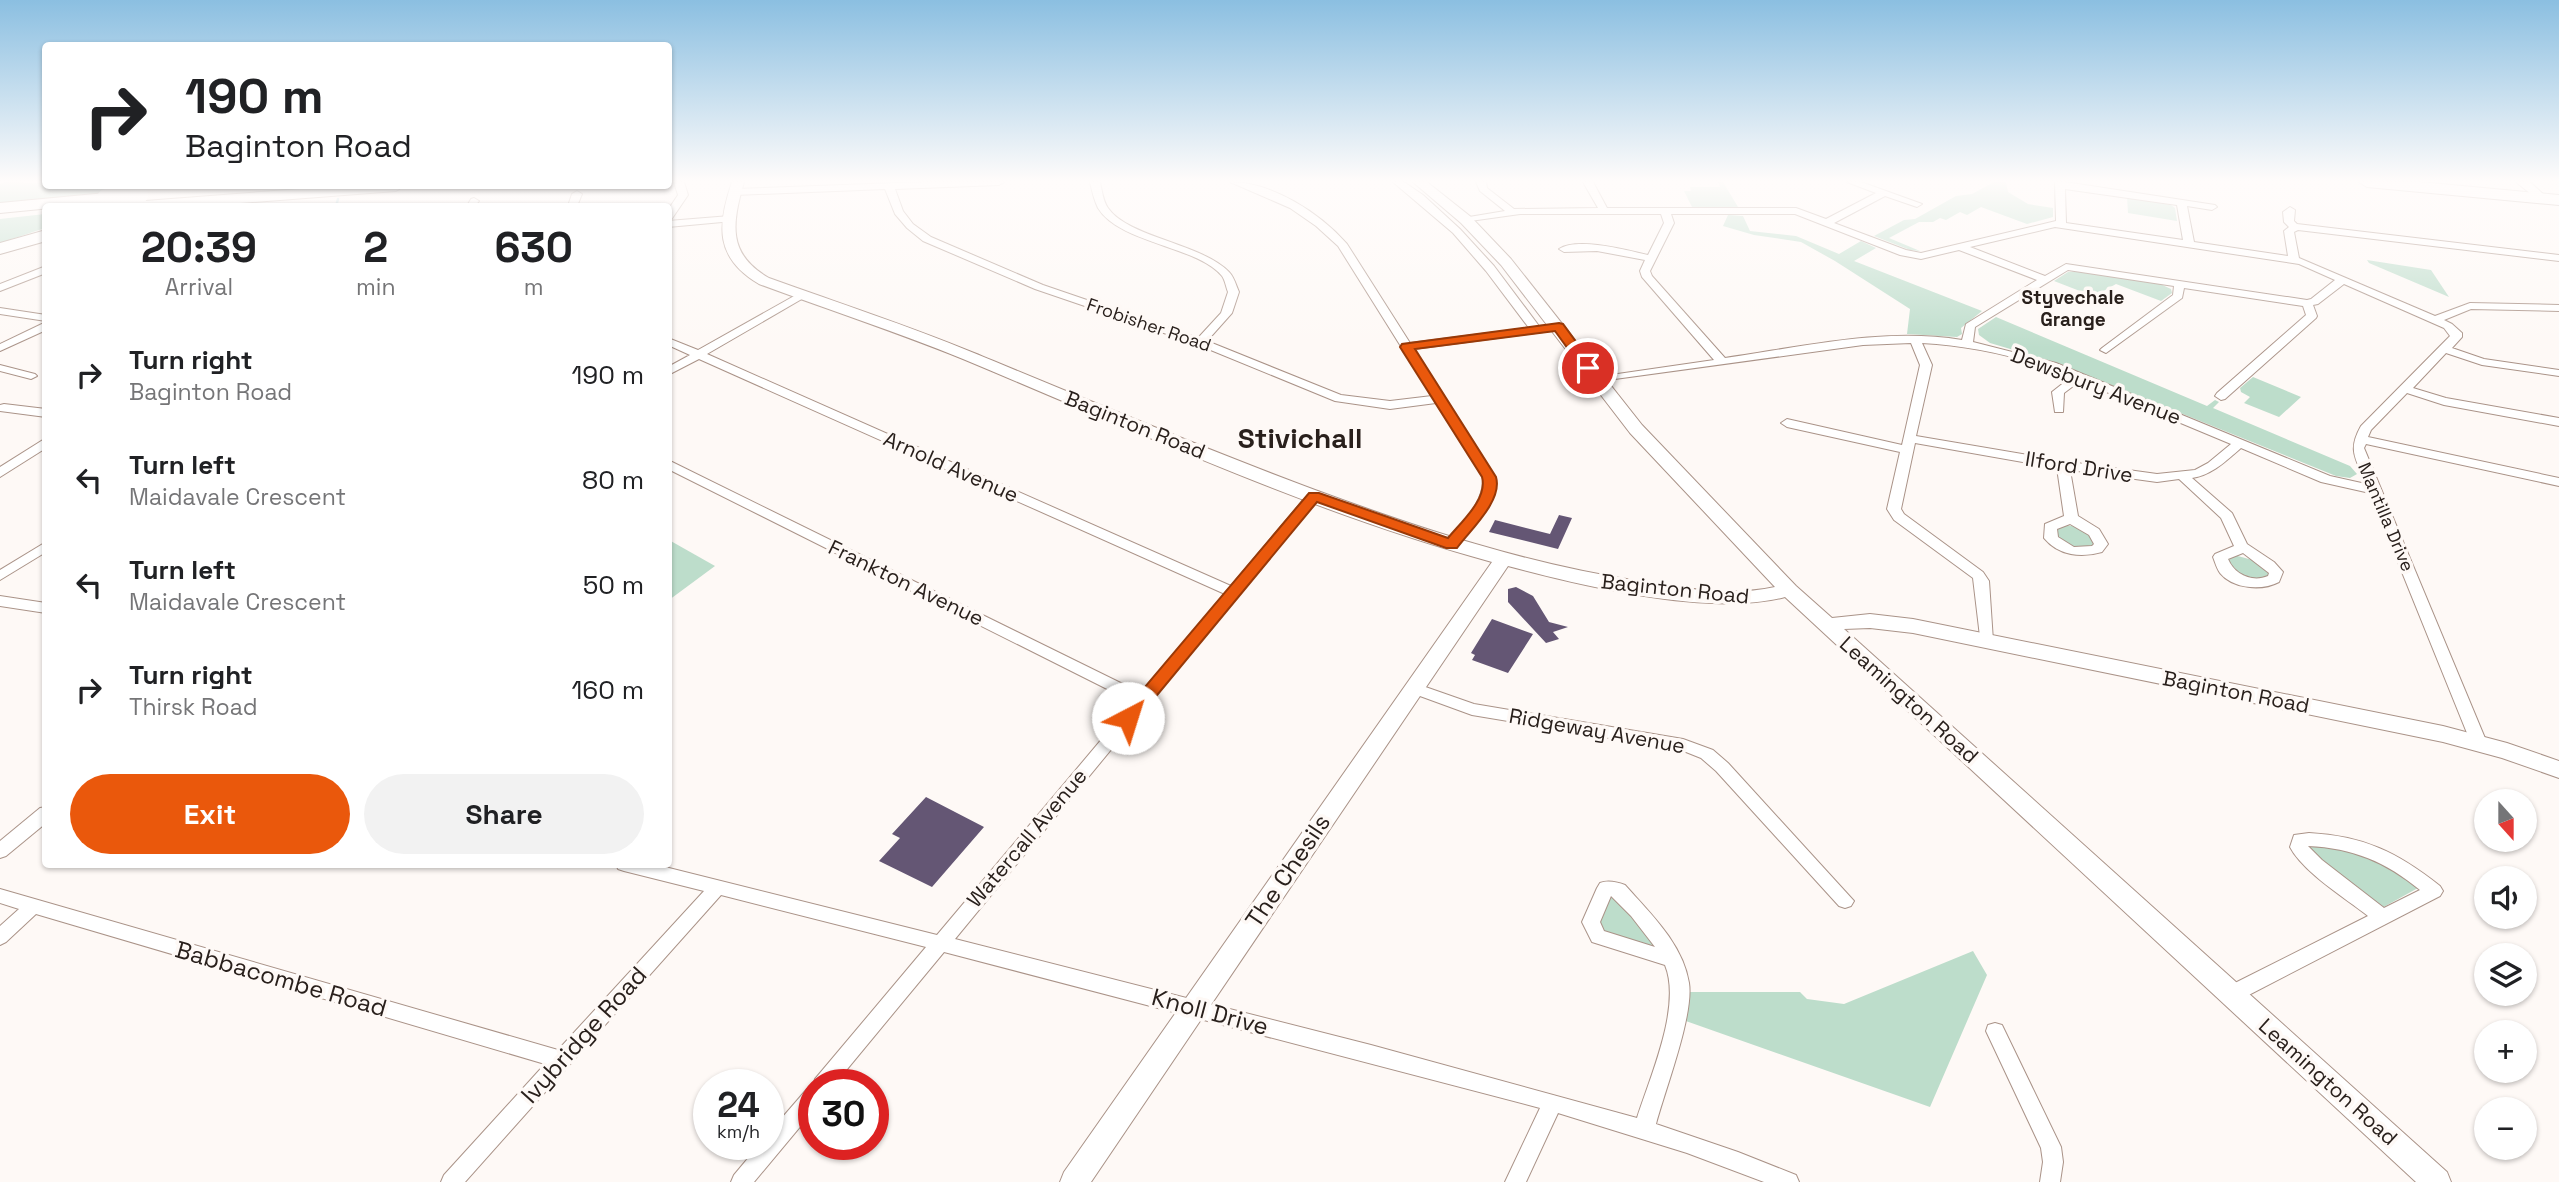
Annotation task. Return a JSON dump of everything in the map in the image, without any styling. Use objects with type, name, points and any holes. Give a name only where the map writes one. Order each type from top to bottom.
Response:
[{"type":"highway","points":[[0,251],[38,238]]},
{"type":"street","name":"Baginton Road","points":[[731,237],[731,250],[741,267],[764,281],[893,326],[1174,442],[1452,545],[1564,576],[1691,594],[1756,598],[1788,590]]},
{"type":"street","name":"Frobisher Road","points":[[928,237],[939,245],[1039,287],[1200,342],[1347,400],[1398,405],[1440,399]]},
{"type":"street","points":[[1155,237],[1203,258],[1226,277],[1233,289],[1230,310],[1200,342]]},
{"type":"street","points":[[1335,237],[1349,253],[1491,482],[1488,496],[1452,545]]},
{"type":"street","points":[[1464,237],[1536,330]]},
{"type":"street","name":"Leamington Road","points":[[1482,237],[1559,327],[1636,429],[1788,590],[2437,1182]]},
{"type":"street","points":[[1661,237],[1645,271],[1647,276],[1722,362]]},
{"type":"street","points":[[1867,237],[1915,256],[1996,237]]},
{"type":"street","points":[[2143,237],[2294,260],[2435,320],[2456,333],[2456,337],[2444,349],[2482,362],[2559,373]]},
{"type":"street","points":[[2188,237],[2189,244]]},
{"type":"street","points":[[2289,237],[2294,260]]},
{"type":"street","points":[[2381,237],[2559,258]]},
{"type":"street","points":[[1960,247],[2044,279]]},
{"type":"street","points":[[1564,249],[1597,248],[1650,258]]},
{"type":"street","points":[[1966,344],[1970,326],[2063,268],[2073,267],[2307,303],[2314,302],[2343,279]]},
{"type":"street","points":[[0,288],[42,271]]},
{"type":"street","points":[[2106,350],[2178,296],[2179,284]]},
{"type":"street","points":[[672,370],[803,295]]},
{"type":"street","points":[[2221,396],[2312,316],[2307,303]]},
{"type":"street","points":[[2435,320],[2470,306],[2559,308]]},
{"type":"street","points":[[0,311],[42,317]]},
{"type":"street","points":[[0,347],[42,327]]},
{"type":"street","points":[[1407,347],[1559,327]]},
{"type":"street","points":[[1915,339],[1926,365],[1894,505],[1895,513],[1978,575],[1982,581],[1986,642]]},
{"type":"street","name":"Dewsbury Avenue","points":[[1597,380],[1863,342],[1915,339],[1966,344],[2024,356],[2080,376],[2333,481],[2375,490]]},
{"type":"street","name":"Arnold Avenue","points":[[672,343],[1233,592]]},
{"type":"street","name":"Mantilla Drive","points":[[2444,349],[2365,429],[2360,439],[2359,452],[2479,743]]},
{"type":"street","points":[[0,368],[31,376]]},
{"type":"street","points":[[2059,411],[2058,392],[2080,376]]},
{"type":"street","points":[[2405,389],[2444,401],[2559,422]]},
{"type":"street","points":[[4,408],[42,413]]},
{"type":"street","name":"Ilford Drive","points":[[1787,422],[1908,444],[2127,475],[2183,476],[2212,466],[2240,443]]},
{"type":"street","points":[[2360,439],[2559,482]]},
{"type":"street","points":[[0,474],[6,465],[42,444]]},
{"type":"street","points":[[2063,465],[2071,516]]},
{"type":"street","name":"Frankton Avenue","points":[[672,466],[1143,700]]},
{"type":"street","points":[[2183,476],[2227,516],[2241,546]]},
{"type":"street","name":"Watercall Avenue","points":[[835,1069],[1314,496]]},
{"type":"street","points":[[0,576],[42,549]]},
{"type":"street","name":"The Chesils","points":[[1074,1182],[1502,561]]},
{"type":"street","points":[[0,601],[42,607]]},
{"type":"street","name":"Baginton Road","points":[[1827,626],[1851,620],[1872,619],[2381,721],[2479,743],[2559,770]]},
{"type":"street","name":"Ridgeway Avenue","points":[[1414,688],[1472,709],[1683,745],[1699,751],[1722,767],[1845,901]]},
{"type":"street","points":[[0,851],[42,816]]},
{"type":"street","points":[[2232,994],[2434,891],[2399,865],[2376,854],[2314,838],[2297,843],[2308,859],[2382,917]]},
{"type":"street","name":"Knoll Drive","points":[[640,868],[1195,1007],[1553,1103],[1644,1129],[1789,1182]]},
{"type":"street","name":"Ivybridge Road","points":[[451,1182],[718,888]]},
{"type":"street","name":"Babbacombe Road","points":[[0,896],[562,1060]]},
{"type":"street","points":[[0,937],[33,906]]},
{"type":"street","points":[[1644,1129],[1680,990],[1670,959]]},
{"type":"street","points":[[1995,1031],[2051,1147],[2053,1162],[2050,1182]]},
{"type":"street","points":[[1515,1182],[1553,1103]]},
{"type":"street","points":[[741,1182],[798,1114]]},
{"type":"green space","points":[[0,237],[18,237],[0,243]]},
{"type":"green space","points":[[1769,237],[1799,237],[1839,254],[1861,241],[1876,248],[1854,261],[1982,311],[1961,328],[1962,334],[1957,337],[1907,334],[1910,309],[1801,242]]},
{"type":"green space","points":[[1877,237],[1891,237],[1920,251],[1910,250]]},
{"type":"green space","points":[[2367,260],[2431,270],[2449,297],[2369,263]]},
{"type":"green space","points":[[2079,271],[2158,283],[2171,289],[2172,293],[2161,301],[2116,284],[2098,294],[2090,291],[2085,293],[2054,281],[2068,272]]},
{"type":"green space","points":[[1996,317],[2207,406],[2215,400],[2219,402],[2213,408],[2350,466],[2357,474],[2350,478],[2336,476],[2054,362],[1990,343],[1979,335],[1978,329]]},
{"type":"green space","points":[[2253,377],[2301,397],[2279,417],[2244,403],[2250,397],[2241,392],[2240,388]]},
{"type":"green space","points":[[2064,525],[2079,527],[2095,539],[2094,546],[2077,550],[2058,541],[2054,529]]},
{"type":"green space","points":[[672,542],[715,566],[672,598]]},
{"type":"green space","points":[[2234,555],[2260,562],[2271,575],[2265,580],[2237,576],[2225,559]]},
{"type":"green space","points":[[2314,843],[2386,861],[2418,888],[2380,909],[2315,859],[2307,845]]},
{"type":"green space","points":[[1613,893],[1656,945],[1655,948],[1606,936],[1598,924],[1610,894]]},
{"type":"green space","points":[[1973,951],[1987,975],[1930,1107],[1683,1020],[1689,992],[1800,992],[1807,999],[1844,1004]]},
{"type":"building","points":[[1559,515],[1572,518],[1558,549],[1489,532],[1495,520],[1550,534]]},
{"type":"building","points":[[1516,587],[1533,596],[1549,622],[1568,627],[1553,632],[1559,639],[1546,643],[1508,602],[1508,589]]},
{"type":"building","points":[[1492,619],[1533,634],[1508,673],[1472,660],[1475,655],[1471,653]]},
{"type":"building","points":[[926,797],[984,827],[932,887],[879,861],[900,838],[892,834]]},
{"type":"district","name":"Styvechale Grange","points":[[2073,308]]},
{"type":"district","name":"Stivichall","points":[[1300,438]]},
{"type":"route","points":[[1128,718],[1314,496],[1452,545],[1488,496],[1491,485],[1489,477],[1407,347],[1559,327],[1588,368]]}]
